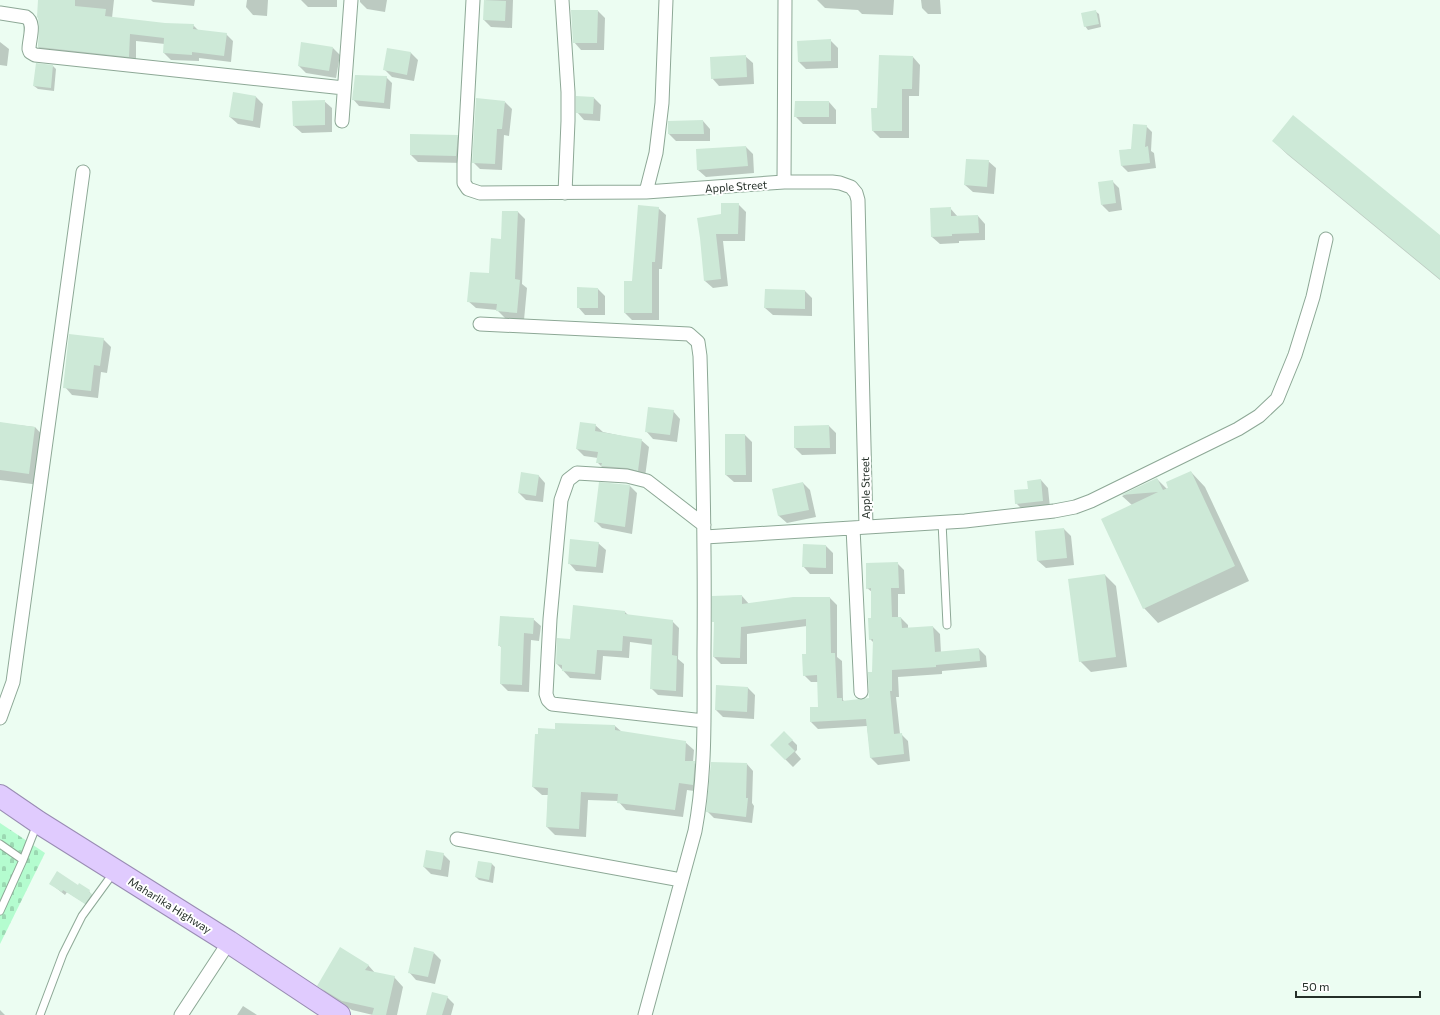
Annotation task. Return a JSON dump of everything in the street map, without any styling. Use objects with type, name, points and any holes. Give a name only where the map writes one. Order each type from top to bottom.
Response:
[{"type":"highway","name":"Maharlika Highway","points":[[0,796],[38,822],[229,942],[339,1015]]},
{"type":"street","points":[[342,121],[350,0]]},
{"type":"street","name":"Apple Street","points":[[473,0],[464,183],[468,189],[480,193],[646,192],[784,182],[840,183],[851,187],[856,193],[858,200],[859,527]]},
{"type":"street","points":[[562,0],[568,92],[565,193]]},
{"type":"street","points":[[646,192],[656,152],[662,103],[666,0]]},
{"type":"street","points":[[784,182],[785,0]]},
{"type":"street","points":[[0,13],[29,18],[31,24],[29,49],[30,52],[35,55],[344,88]]},
{"type":"street","points":[[0,718],[13,682],[83,172]]},
{"type":"street","points":[[704,721],[552,704],[548,700],[546,694],[550,619],[561,500],[568,480],[577,473],[627,476],[647,481],[654,485],[704,531],[859,527],[942,522],[1054,511],[1075,507],[1091,501],[1238,429],[1259,416],[1276,399],[1295,354],[1313,297],[1326,239]]},
{"type":"street","points":[[480,324],[688,334],[698,342],[700,356],[704,531],[704,746],[700,807],[695,831],[645,1015]]},
{"type":"street","points":[[859,527],[860,692]]},
{"type":"street","points":[[457,839],[681,880]]},
{"type":"street","points":[[181,1015],[229,942]]},
{"type":"lane","points":[[942,522],[946,625]]},
{"type":"lane","points":[[0,911],[38,822]]},
{"type":"lane","points":[[0,844],[23,860]]},
{"type":"lane","points":[[40,1015],[63,954],[79,923],[115,870]]},
{"type":"green space","points":[[0,823],[45,853],[0,944]]},
{"type":"building","points":[[38,0],[75,0],[75,6],[106,9],[105,16],[165,23],[194,24],[193,29],[227,33],[224,56],[192,52],[192,55],[163,53],[164,38],[130,34],[129,57],[38,47]]},
{"type":"building","points":[[484,0],[506,1],[505,21],[483,20]]},
{"type":"building","points":[[571,10],[598,10],[597,43],[573,43]]},
{"type":"building","points":[[1096,10],[1099,24],[1084,27],[1081,13]]},
{"type":"building","points":[[831,39],[831,61],[798,62],[797,41]]},
{"type":"building","points":[[301,42],[333,47],[329,71],[298,66]]},
{"type":"building","points":[[387,48],[411,52],[407,75],[383,70]]},
{"type":"building","points":[[746,55],[747,77],[711,79],[710,57]]},
{"type":"building","points":[[879,55],[913,56],[912,89],[902,89],[902,131],[872,131],[871,108],[877,108]]},
{"type":"building","points":[[36,63],[53,65],[51,88],[33,86]]},
{"type":"building","points":[[355,75],[387,76],[384,103],[352,100]]},
{"type":"building","points":[[233,92],[256,96],[253,121],[229,117]]},
{"type":"building","points":[[576,96],[594,97],[593,114],[576,113]]},
{"type":"building","points":[[476,98],[505,101],[502,129],[497,129],[495,164],[472,163]]},
{"type":"building","points":[[325,100],[325,125],[293,126],[292,101]]},
{"type":"building","points":[[795,101],[829,101],[829,117],[794,117]]},
{"type":"building","points":[[1293,115],[1440,235],[1440,279],[1272,141]]},
{"type":"building","points":[[703,120],[704,134],[668,134],[668,121]]},
{"type":"building","points":[[1133,124],[1147,125],[1145,147],[1148,146],[1150,163],[1121,166],[1119,150],[1131,149]]},
{"type":"building","points":[[410,134],[458,135],[456,156],[410,155]]},
{"type":"building","points":[[746,146],[748,166],[697,170],[696,149]]},
{"type":"building","points":[[966,159],[989,160],[987,187],[964,185]]},
{"type":"building","points":[[1113,180],[1116,203],[1101,205],[1098,182]]},
{"type":"building","points":[[721,203],[739,203],[738,234],[716,234],[721,279],[704,281],[697,218],[721,214]]},
{"type":"building","points":[[638,205],[659,207],[655,262],[652,262],[652,313],[624,313],[624,281],[632,281]]},
{"type":"building","points":[[951,207],[951,216],[978,215],[979,233],[952,234],[952,236],[931,237],[930,208]]},
{"type":"building","points":[[502,211],[518,211],[515,279],[520,280],[517,313],[496,311],[497,304],[467,302],[470,272],[489,273],[491,238],[501,239]]},
{"type":"building","points":[[577,287],[598,288],[598,308],[577,308]]},
{"type":"building","points":[[765,289],[805,290],[805,309],[764,308]]},
{"type":"building","points":[[69,334],[104,338],[100,366],[94,365],[91,391],[63,388]]},
{"type":"building","points":[[648,407],[674,410],[670,435],[645,432]]},
{"type":"building","points":[[0,422],[35,427],[29,474],[0,470]]},
{"type":"building","points":[[580,422],[596,424],[595,431],[642,439],[638,471],[627,468],[601,466],[602,463],[596,463],[598,452],[576,449]]},
{"type":"building","points":[[829,425],[830,448],[794,448],[794,426]]},
{"type":"building","points":[[725,434],[745,434],[746,475],[725,475]]},
{"type":"building","points":[[1191,471],[1235,566],[1143,609],[1101,519],[1158,492],[1121,495],[1157,478],[1163,490],[1168,488],[1166,482]]},
{"type":"building","points":[[521,472],[539,475],[536,496],[518,493]]},
{"type":"building","points":[[1041,479],[1043,501],[1015,504],[1014,490],[1028,489],[1027,481]]},
{"type":"building","points":[[599,482],[630,485],[625,527],[594,522]]},
{"type":"building","points":[[803,482],[809,510],[778,516],[772,489]]},
{"type":"building","points":[[1064,528],[1067,558],[1037,561],[1035,531]]},
{"type":"building","points":[[570,539],[599,542],[596,567],[568,564]]},
{"type":"building","points":[[803,544],[826,545],[826,568],[802,567]]},
{"type":"building","points":[[898,562],[899,588],[891,588],[892,617],[901,617],[902,628],[933,626],[935,652],[979,648],[980,661],[936,665],[936,667],[892,670],[892,691],[890,691],[894,734],[902,733],[904,754],[870,758],[866,719],[810,722],[810,707],[818,707],[817,675],[803,676],[802,654],[806,654],[806,619],[741,627],[740,658],[713,657],[714,622],[712,622],[712,596],[742,595],[742,604],[793,597],[830,597],[831,653],[835,653],[837,698],[842,698],[842,701],[869,698],[868,672],[872,672],[873,639],[869,640],[868,618],[871,618],[871,588],[866,589],[866,563]]},
{"type":"building","points":[[1105,574],[1116,657],[1079,662],[1068,579]]},
{"type":"building","points":[[573,605],[625,611],[625,614],[673,620],[672,655],[677,656],[676,691],[650,689],[652,639],[623,636],[622,651],[597,650],[595,674],[562,671],[562,665],[556,664],[557,638],[570,639]]},
{"type":"building","points":[[500,616],[534,618],[533,634],[524,633],[522,685],[500,684],[501,646],[498,646]]},
{"type":"building","points":[[716,685],[748,687],[747,712],[715,710]]},
{"type":"building","points":[[555,723],[615,725],[615,730],[686,741],[685,761],[695,761],[693,785],[679,783],[675,810],[617,803],[618,794],[581,792],[579,829],[546,827],[548,788],[532,787],[535,734],[538,734],[538,728],[555,729]]},
{"type":"building","points":[[784,731],[793,740],[788,744],[795,751],[785,760],[770,745]]},
{"type":"building","points":[[711,762],[747,763],[746,798],[748,798],[746,817],[706,812]]},
{"type":"building","points":[[426,850],[444,853],[441,870],[423,867]]},
{"type":"building","points":[[478,861],[492,863],[489,880],[475,877]]},
{"type":"building","points":[[57,871],[78,885],[79,883],[90,890],[89,892],[92,894],[85,904],[63,890],[62,892],[49,884]]},
{"type":"building","points":[[340,947],[369,965],[365,970],[395,976],[386,1015],[372,1015],[374,1008],[342,1001],[317,986]]},
{"type":"building","points":[[414,947],[434,952],[428,977],[408,973]]},
{"type":"building","points":[[432,992],[448,996],[442,1015],[426,1015]]}]
